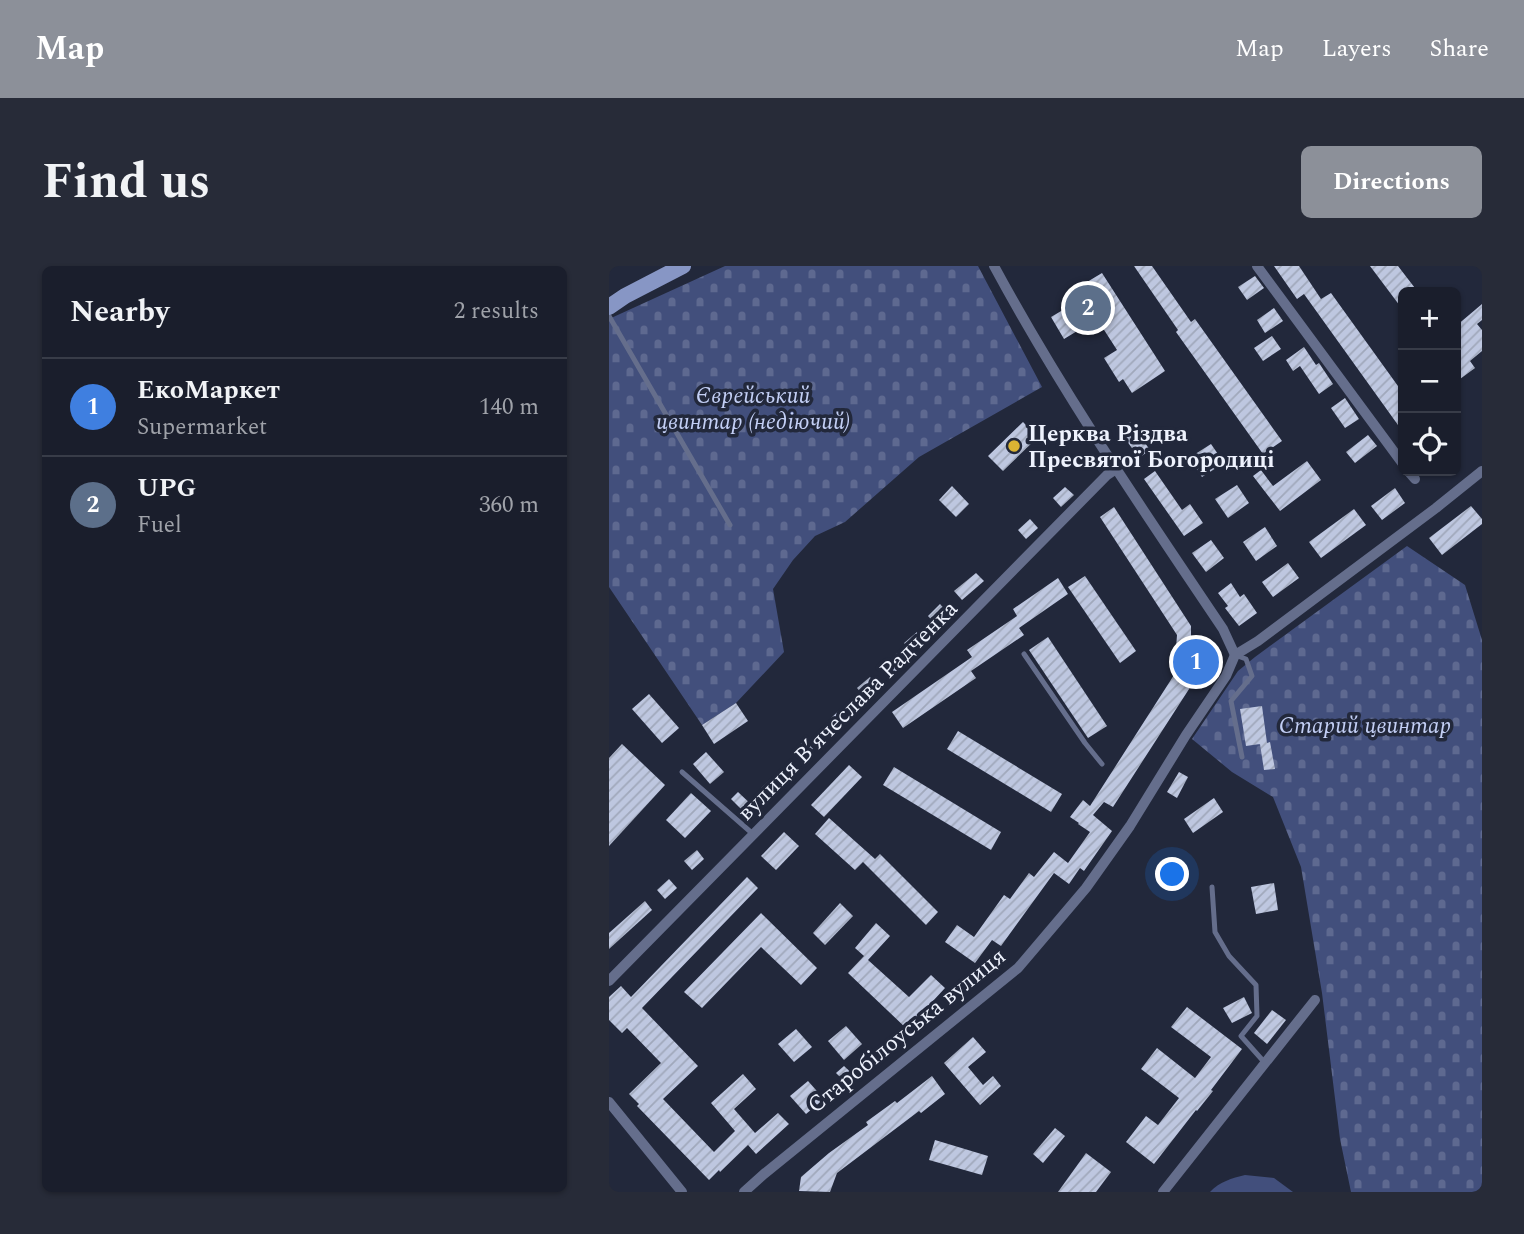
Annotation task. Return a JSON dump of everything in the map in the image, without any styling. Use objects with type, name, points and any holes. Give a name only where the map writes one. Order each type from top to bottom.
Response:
[{"type":"main road","points":[[609,307],[683,266]]},
{"type":"street","points":[[994,266],[1020,314],[1115,469],[1223,629],[1235,655],[1258,641],[1482,471]]},
{"type":"street","points":[[1257,266],[1398,457]]},
{"type":"street","name":"вулиця Вʼячеслава Радченка","points":[[609,981],[1115,469]]},
{"type":"street","name":"Старобілоуська вулиця","points":[[744,1192],[1018,968],[1086,887],[1130,826],[1226,676],[1235,655]]},
{"type":"street","points":[[1163,1192],[1315,1000]]},
{"type":"street","points":[[609,1102],[682,1192]]},
{"type":"lane","points":[[609,316],[730,525]]},
{"type":"lane","points":[[1024,654],[1102,764]]},
{"type":"lane","points":[[1235,655],[1246,659],[1252,676],[1230,701],[1242,757]]},
{"type":"lane","points":[[682,772],[753,834]]},
{"type":"lane","points":[[1212,887],[1216,932],[1229,956],[1256,985],[1257,1016],[1241,1036],[1265,1063]]},
{"type":"green space","name":"Єврейський цвинтар (недіючий)","points":[[725,266],[978,266],[1042,387],[919,457],[845,522],[815,536],[793,560],[773,589],[784,652],[736,703],[702,725],[609,587],[609,319]]},
{"type":"green space","name":"Старий цвинтар","points":[[1407,546],[1465,585],[1482,640],[1482,1192],[1351,1192],[1340,1139],[1322,993],[1301,867],[1273,797],[1232,772],[1192,739],[1238,671]]},
{"type":"green space","points":[[1245,1175],[1274,1178],[1293,1192],[1210,1192],[1226,1181]]},
{"type":"building","points":[[1134,266],[1152,266],[1191,322],[1195,319],[1282,441],[1263,454],[1176,332],[1178,330]]},
{"type":"building","points":[[1274,266],[1299,266],[1321,299],[1331,293],[1398,386],[1398,425],[1304,294],[1297,299]]},
{"type":"building","points":[[1370,266],[1398,266],[1414,287],[1398,287],[1398,303]]},
{"type":"building","points":[[1102,273],[1165,371],[1132,393],[1123,379],[1119,382],[1104,358],[1117,350],[1097,319],[1064,339],[1051,317],[1078,301],[1072,291]]},
{"type":"building","points":[[1255,276],[1264,288],[1247,300],[1238,287]]},
{"type":"building","points":[[1482,304],[1482,320],[1477,324],[1482,330],[1482,351],[1470,361],[1475,368],[1461,378],[1461,350],[1461,322]]},
{"type":"building","points":[[1274,308],[1283,321],[1265,333],[1257,320]]},
{"type":"building","points":[[1272,336],[1281,349],[1263,361],[1254,348]]},
{"type":"building","points":[[1304,347],[1333,384],[1319,394],[1300,366],[1293,371],[1286,360]]},
{"type":"building","points":[[1345,398],[1359,419],[1345,428],[1331,408]]},
{"type":"building","name":"Церква Різдва Пресвятої Богородиці","points":[[1023,422],[1031,427],[1038,437],[1003,471],[988,456]]},
{"type":"building","points":[[1130,422],[1150,450],[1139,458],[1119,430]]},
{"type":"building","points":[[1368,435],[1377,446],[1355,463],[1346,452]]},
{"type":"building","points":[[1211,444],[1224,463],[1202,477],[1189,458]]},
{"type":"building","points":[[1307,461],[1321,480],[1280,511],[1253,476],[1261,470],[1273,486]]},
{"type":"building","points":[[1155,471],[1182,510],[1190,504],[1203,523],[1184,536],[1144,479]]},
{"type":"building","points":[[1237,485],[1249,503],[1228,518],[1215,499]]},
{"type":"building","points":[[952,486],[969,504],[956,517],[939,500]]},
{"type":"building","points":[[1065,487],[1074,495],[1061,507],[1053,498]]},
{"type":"building","points":[[1395,488],[1405,503],[1382,520],[1371,506]]},
{"type":"building","points":[[1471,506],[1482,519],[1482,524],[1442,555],[1429,538]]},
{"type":"building","points":[[1114,507],[1191,626],[1191,686],[1113,807],[1104,802],[1093,815],[1112,831],[1084,871],[1080,868],[1069,884],[1054,873],[1001,946],[992,940],[975,963],[945,942],[957,925],[974,937],[1004,895],[1010,899],[1029,873],[1034,877],[1054,852],[1068,863],[1090,832],[1070,817],[1083,800],[1090,806],[1174,675],[1177,635],[1100,517]]},
{"type":"building","points":[[1354,509],[1366,525],[1321,558],[1309,542]]},
{"type":"building","points":[[1030,519],[1038,528],[1026,539],[1018,530]]},
{"type":"building","points":[[1265,527],[1277,546],[1256,561],[1243,542]]},
{"type":"building","points":[[1211,540],[1224,558],[1206,572],[1192,553]]},
{"type":"building","points":[[1288,563],[1299,578],[1273,597],[1262,582]]},
{"type":"building","points":[[976,573],[984,581],[962,600],[954,591]]},
{"type":"building","points":[[1085,576],[1136,651],[1120,663],[1068,587]]},
{"type":"building","points":[[1058,578],[1068,594],[1019,628],[1024,635],[971,671],[976,678],[903,728],[892,712],[972,657],[967,650],[1017,616],[1013,609]]},
{"type":"building","points":[[1231,583],[1240,597],[1244,594],[1257,613],[1239,626],[1225,608],[1228,606],[1218,593]]},
{"type":"building","points":[[940,604],[948,613],[936,625],[928,616]]},
{"type":"building","points":[[917,632],[924,641],[893,674],[885,665]]},
{"type":"building","points":[[1048,637],[1107,726],[1088,738],[1029,650]]},
{"type":"building","points":[[870,677],[877,686],[865,697],[857,688]]},
{"type":"building","points":[[649,694],[679,728],[662,743],[632,709]]},
{"type":"building","points":[[736,703],[748,721],[714,744],[702,725]]},
{"type":"building","points":[[844,706],[851,715],[839,727],[831,718]]},
{"type":"building","points":[[1262,706],[1267,743],[1246,746],[1240,709]]},
{"type":"building","points":[[958,731],[1062,794],[1051,812],[947,749]]},
{"type":"building","points":[[805,740],[813,749],[801,760],[793,751]]},
{"type":"building","points":[[1270,742],[1275,769],[1264,770],[1260,744]]},
{"type":"building","points":[[622,744],[665,785],[609,846],[609,758]]},
{"type":"building","points":[[706,752],[724,772],[710,784],[693,764]]},
{"type":"building","points":[[849,765],[862,777],[824,817],[811,805]]},
{"type":"building","points":[[894,767],[1001,832],[991,850],[883,785]]},
{"type":"building","points":[[1179,772],[1188,777],[1177,798],[1167,792]]},
{"type":"building","points":[[773,777],[781,786],[769,797],[761,788]]},
{"type":"building","points":[[738,792],[754,807],[747,815],[731,799]]},
{"type":"building","points":[[691,793],[711,811],[685,838],[666,820]]},
{"type":"building","points":[[1214,798],[1223,812],[1193,833],[1184,819]]},
{"type":"building","points":[[829,818],[875,859],[880,854],[938,912],[926,925],[863,862],[855,870],[815,834]]},
{"type":"building","points":[[784,832],[799,846],[776,870],[761,856]]},
{"type":"building","points":[[697,850],[704,859],[692,870],[684,861]]},
{"type":"building","points":[[747,877],[758,888],[642,1008],[698,1066],[663,1099],[714,1152],[735,1131],[711,1103],[743,1074],[756,1089],[734,1109],[755,1133],[778,1113],[789,1124],[756,1154],[748,1145],[709,1180],[637,1106],[639,1104],[629,1094],[661,1063],[627,1028],[622,1033],[609,1020],[609,997],[621,986],[631,997]]},
{"type":"building","points":[[669,879],[677,888],[665,899],[657,890]]},
{"type":"building","points":[[1274,883],[1278,910],[1256,914],[1251,887]]},
{"type":"building","points":[[645,901],[652,910],[609,949],[609,933]]},
{"type":"building","points":[[840,903],[853,916],[825,945],[813,933]]},
{"type":"building","points":[[761,913],[817,968],[801,985],[761,947],[702,1008],[684,992]]},
{"type":"building","points":[[876,923],[890,936],[868,960],[909,997],[931,975],[945,988],[907,1029],[848,973],[864,956],[855,948]]},
{"type":"building","points":[[1244,997],[1252,1013],[1232,1023],[1223,1008]]},
{"type":"building","points":[[1187,1007],[1242,1049],[1211,1090],[1213,1091],[1154,1164],[1126,1142],[1146,1116],[1158,1125],[1179,1098],[1141,1069],[1157,1048],[1195,1078],[1211,1057],[1171,1027]]},
{"type":"building","points":[[1272,1010],[1286,1020],[1267,1044],[1254,1033]]},
{"type":"building","points":[[846,1026],[862,1044],[844,1060],[828,1041]]},
{"type":"building","points":[[796,1029],[812,1047],[794,1062],[778,1044]]},
{"type":"building","points":[[973,1037],[986,1052],[968,1067],[983,1085],[993,1076],[1001,1086],[980,1105],[944,1063]]},
{"type":"building","points":[[844,1066],[858,1079],[850,1087],[836,1073]]},
{"type":"building","points":[[932,1076],[945,1094],[837,1173],[830,1192],[799,1191],[801,1177],[868,1125],[866,1122],[895,1101],[897,1103]]},
{"type":"building","points":[[808,1081],[824,1099],[806,1114],[790,1096]]},
{"type":"building","points":[[1055,1128],[1065,1136],[1043,1163],[1033,1154]]},
{"type":"building","points":[[935,1140],[988,1156],[982,1175],[929,1160]]},
{"type":"building","points":[[1086,1153],[1111,1172],[1096,1192],[1058,1192]]},
{"type":"place","name":"UPG","points":[[1088,308]]},
{"type":"place","name":"Церква Різдва Пресвятої Богородиці","points":[[1014,446]]},
{"type":"place","name":"ЕкоМаркет","points":[[1196,662]]}]
